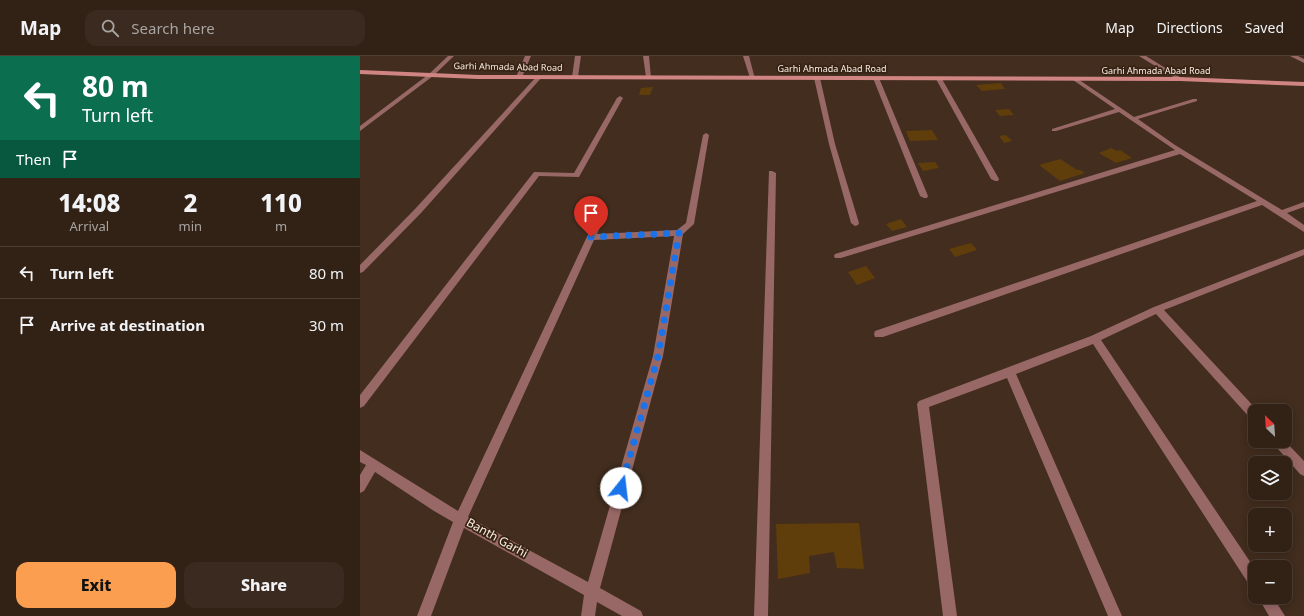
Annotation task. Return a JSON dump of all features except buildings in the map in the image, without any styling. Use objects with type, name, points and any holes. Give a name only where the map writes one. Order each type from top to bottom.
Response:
[{"type":"street","points":[[360,129],[431,75],[450,56]]},
{"type":"street","points":[[519,77],[528,56]]},
{"type":"street","points":[[575,77],[578,56]]},
{"type":"street","points":[[646,56],[649,77]]},
{"type":"street","points":[[746,56],[753,78]]},
{"type":"street","points":[[1142,56],[1180,79]]},
{"type":"street","points":[[1293,56],[1304,61]]},
{"type":"street","name":"Garhi Ahmada Abad Road","points":[[361,72],[519,77],[1180,79],[1304,84]]},
{"type":"street","points":[[360,270],[418,211],[539,77]]},
{"type":"street","points":[[817,78],[832,144],[855,223]]},
{"type":"street","points":[[876,78],[924,196]]},
{"type":"street","points":[[940,79],[995,178]]},
{"type":"street","points":[[1075,79],[1181,151],[1304,229]]},
{"type":"street","points":[[360,403],[537,174],[576,175],[620,98]]},
{"type":"street","points":[[1133,119],[1195,100]]},
{"type":"street","points":[[1054,130],[1120,110]]},
{"type":"street","points":[[591,237],[679,233],[690,224],[706,135]]},
{"type":"street","points":[[838,256],[1181,151]]},
{"type":"street","points":[[761,616],[772,173]]},
{"type":"street","points":[[879,334],[1263,202]]},
{"type":"street","points":[[1281,213],[1304,204]]},
{"type":"street","points":[[424,616],[461,518],[604,209]]},
{"type":"street","points":[[588,616],[592,592],[658,356],[679,233]]},
{"type":"street","points":[[950,616],[923,404],[1095,339],[1157,309],[1304,252]]},
{"type":"street","points":[[1157,309],[1248,408]]},
{"type":"street","points":[[1095,339],[1248,570]]},
{"type":"street","points":[[1010,372],[1115,616]]},
{"type":"street","points":[[1284,448],[1304,470]]},
{"type":"street","name":"Banth Garhi","points":[[360,455],[438,507],[461,518],[636,616]]},
{"type":"street","points":[[360,487],[373,464]]},
{"type":"street","points":[[1270,604],[1278,616]]},
{"type":"route","points":[[591,237],[679,233],[658,356],[621,488]]}]
